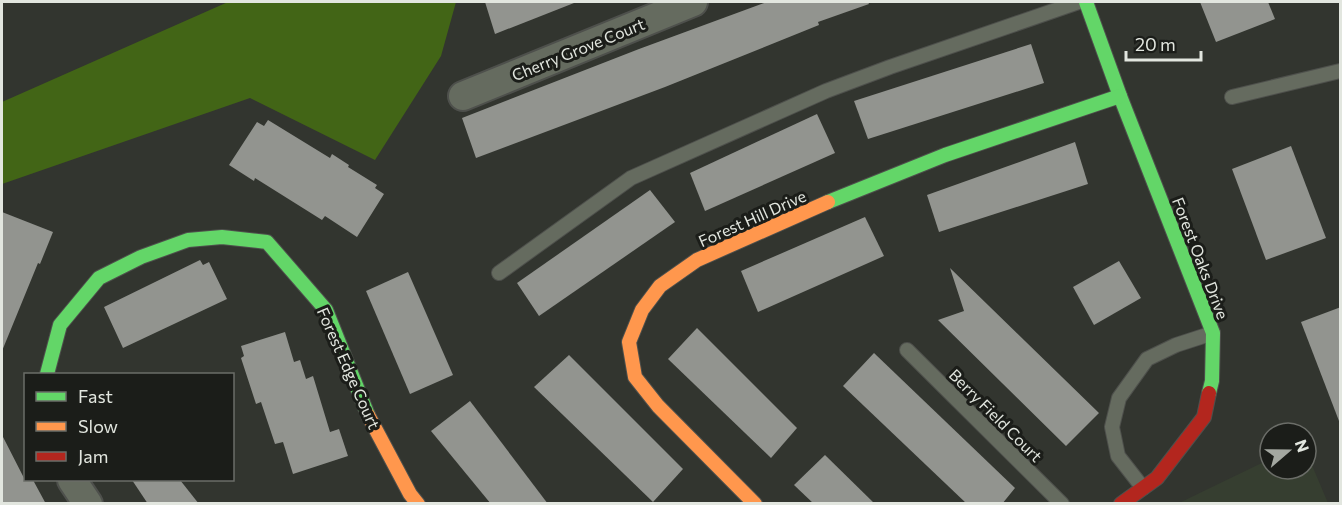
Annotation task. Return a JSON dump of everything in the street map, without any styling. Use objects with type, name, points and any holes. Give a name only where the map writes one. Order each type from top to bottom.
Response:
[{"type":"street","name":"Cherry Grove Court","points":[[463,96],[693,2]]},
{"type":"street","name":"Forest Oaks Drive","points":[[1086,2],[1120,96],[1213,333],[1212,381],[1204,417],[1157,478],[1121,504]]},
{"type":"street","name":"Forest Hill Drive","points":[[755,504],[658,406],[635,377],[629,342],[642,310],[660,286],[697,260],[860,188],[945,155],[1120,96]]},
{"type":"street","name":"Forest Edge Court","points":[[48,373],[60,325],[99,278],[141,257],[188,240],[222,237],[267,242],[327,310],[363,405],[410,494],[418,504]]},
{"type":"street","points":[[73,481],[88,504]]},
{"type":"lane","points":[[499,273],[641,173],[826,91],[1079,2]]},
{"type":"lane","points":[[1232,97],[1341,71]]},
{"type":"lane","points":[[1143,488],[1118,456],[1112,427],[1119,398],[1147,359],[1176,345],[1213,333]]},
{"type":"lane","name":"Berry Field Court","points":[[907,350],[1062,504]]},
{"type":"shaded area","points":[[1258,465],[1258,481],[1318,479],[1328,503],[1179,503]]},
{"type":"green space","points":[[228,2],[456,2],[441,56],[375,160],[250,98],[2,184],[2,102]]},
{"type":"building","points":[[485,2],[574,2],[574,3],[495,34]]},
{"type":"building","points":[[767,2],[868,2],[869,4],[818,22],[819,25],[665,87],[476,158],[462,118]]},
{"type":"building","points":[[1200,2],[1268,2],[1275,19],[1216,42]]},
{"type":"building","points":[[1031,44],[1044,83],[868,139],[854,101]]},
{"type":"building","points":[[817,114],[835,153],[705,211],[690,173]]},
{"type":"building","points":[[268,120],[330,158],[332,154],[377,185],[375,188],[384,194],[357,237],[325,216],[322,220],[255,178],[254,181],[229,165],[257,122],[264,126]]},
{"type":"building","points":[[1075,142],[1088,184],[939,232],[927,195]]},
{"type":"building","points":[[1291,146],[1326,238],[1266,260],[1232,169]]},
{"type":"building","points":[[650,190],[675,222],[539,316],[517,283]]},
{"type":"building","points":[[2,212],[53,232],[2,351]]},
{"type":"building","points":[[865,217],[884,256],[758,312],[741,271]]},
{"type":"building","points":[[200,260],[203,265],[209,262],[227,299],[123,348],[104,307]]},
{"type":"building","points":[[1119,261],[1141,298],[1094,325],[1073,287]]},
{"type":"building","points":[[950,268],[1099,413],[1066,446],[938,320],[964,311]]},
{"type":"building","points":[[408,272],[453,375],[410,394],[366,291]]},
{"type":"building","points":[[1341,307],[1341,420],[1339,421],[1301,322]]},
{"type":"building","points":[[697,328],[797,428],[771,458],[668,359]]},
{"type":"building","points":[[285,332],[294,362],[300,360],[306,379],[313,376],[330,432],[339,429],[348,456],[293,474],[283,442],[275,444],[261,402],[256,404],[241,358],[244,356],[241,346]]},
{"type":"building","points":[[874,353],[1015,488],[1002,504],[967,504],[843,386]]},
{"type":"building","points":[[569,355],[683,469],[653,502],[534,387]]},
{"type":"building","points":[[470,401],[548,504],[491,504],[431,431]]},
{"type":"building","points":[[2,435],[24,481],[34,481],[46,504],[2,504]]},
{"type":"building","points":[[825,455],[875,504],[814,504],[794,485]]},
{"type":"building","points":[[133,481],[181,481],[199,504],[148,504]]},
{"type":"traffic: fast","points":[[1086,2],[1120,96],[1213,333],[1212,381],[1209,393]]},
{"type":"traffic: fast","points":[[828,202],[945,155],[1120,96]]},
{"type":"traffic: fast","points":[[47,373],[60,325],[99,278],[141,257],[188,240],[222,237],[267,242],[326,310],[368,415]]},
{"type":"traffic: slow","points":[[755,504],[658,406],[635,377],[629,342],[642,310],[660,286],[697,260],[828,202]]},
{"type":"traffic: slow","points":[[368,415],[410,494],[418,504]]},
{"type":"traffic: jam","points":[[1121,504],[1157,478],[1204,417],[1209,393]]}]
